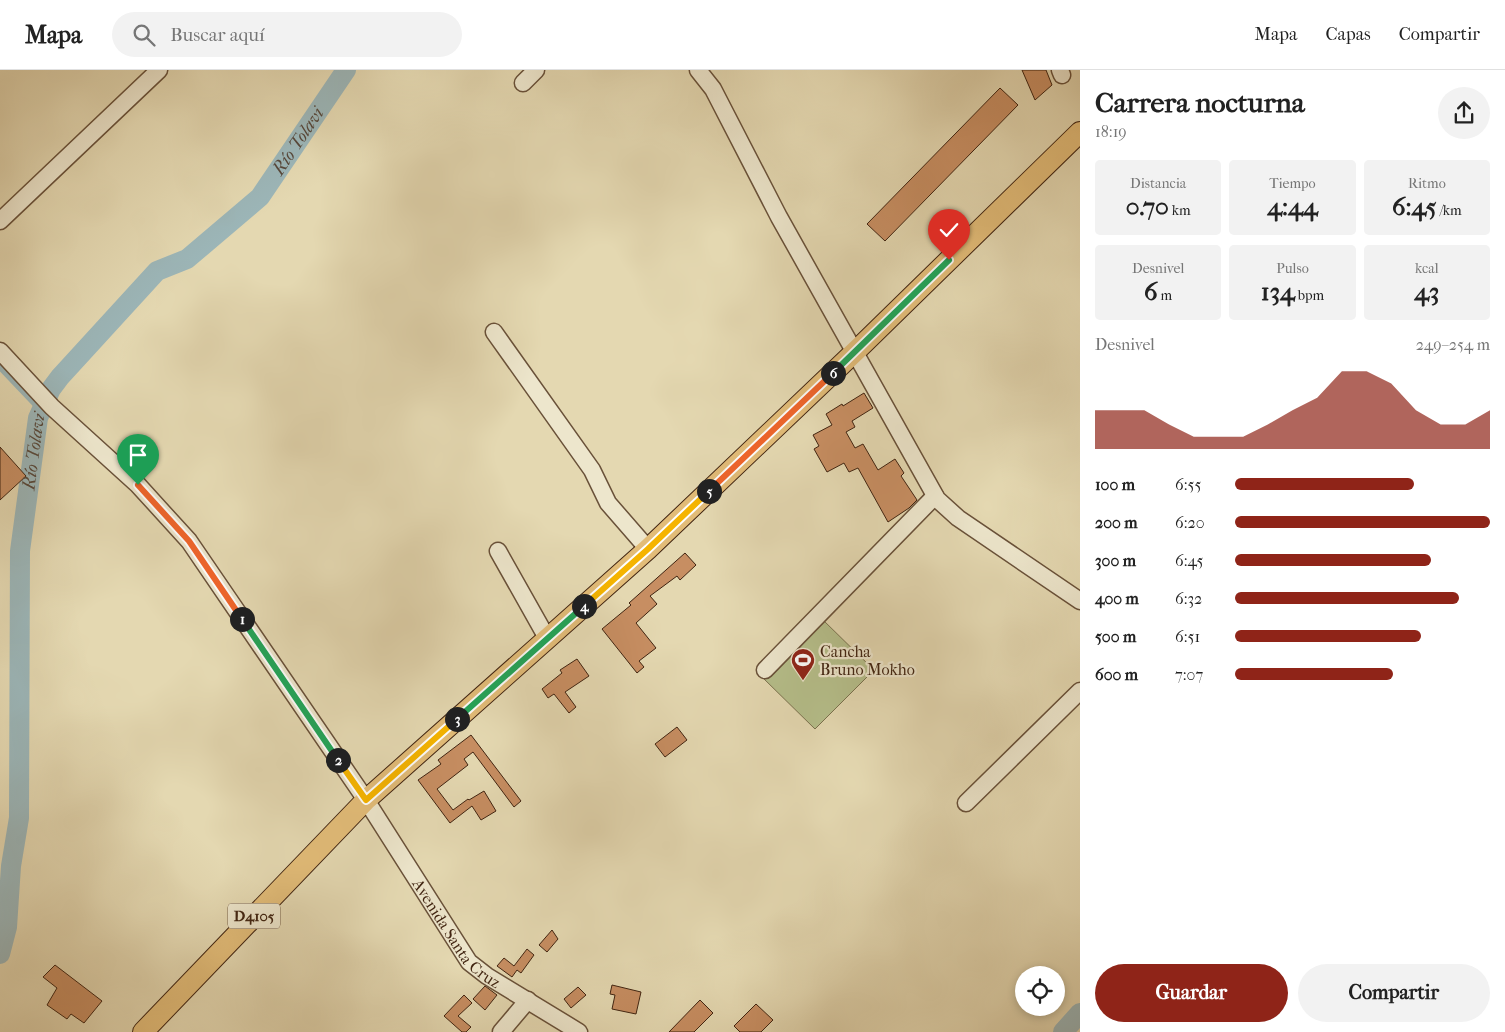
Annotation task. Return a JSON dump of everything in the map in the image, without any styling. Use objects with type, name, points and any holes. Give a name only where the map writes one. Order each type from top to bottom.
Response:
[{"type":"main road","name":"D4105","points":[[142,1032],[366,800],[648,549],[855,352],[1080,132]]},
{"type":"street","points":[[0,221],[159,70]]},
{"type":"street","points":[[523,83],[536,70]]},
{"type":"street","points":[[698,70],[713,89],[779,216],[937,499],[958,518],[1080,601]]},
{"type":"street","points":[[494,332],[592,470],[608,503],[648,549]]},
{"type":"street","name":"Avenida Santa Cruz","points":[[0,351],[52,407],[138,485],[189,541],[366,800],[469,962],[487,976],[579,1032]]},
{"type":"street","points":[[764,670],[935,496]]},
{"type":"street","points":[[498,551],[547,638]]},
{"type":"street","points":[[966,803],[1080,691]]},
{"type":"street","points":[[501,1032],[528,1000]]},
{"type":"green space","points":[[821,618],[874,670],[815,729],[762,677]]},
{"type":"building","points":[[1022,70],[1046,70],[1052,85],[1035,100]]},
{"type":"building","points":[[1000,88],[1018,105],[885,241],[867,224]]},
{"type":"building","points":[[864,393],[873,408],[852,421],[855,427],[846,432],[855,448],[863,444],[878,470],[895,459],[904,473],[901,476],[917,500],[909,508],[888,522],[858,468],[849,472],[844,463],[827,472],[814,449],[819,446],[813,435],[832,425],[826,414]]},
{"type":"building","points":[[0,447],[26,476],[0,500]]},
{"type":"building","points":[[685,553],[696,565],[680,580],[677,576],[650,596],[657,604],[636,623],[656,648],[639,661],[644,667],[637,673],[602,629],[631,605],[629,603]]},
{"type":"building","points":[[577,659],[589,676],[565,692],[576,707],[569,713],[554,694],[548,698],[542,689],[562,673],[560,670]]},
{"type":"building","points":[[677,727],[687,740],[665,757],[655,744]]},
{"type":"building","points":[[471,735],[521,801],[514,807],[473,752],[464,759],[468,765],[437,789],[453,810],[468,799],[484,791],[496,811],[481,820],[472,806],[450,823],[418,780],[441,764],[438,760]]},
{"type":"building","points":[[552,930],[558,939],[547,952],[539,945]]},
{"type":"building","points":[[527,949],[534,955],[521,973],[517,970],[512,977],[497,966],[504,958],[514,966]]},
{"type":"building","points":[[55,965],[102,1001],[84,1023],[71,1014],[67,1019],[47,1005],[57,988],[43,977]]},
{"type":"building","points":[[612,985],[641,992],[636,1014],[612,1009],[615,995],[610,994]]},
{"type":"building","points":[[485,986],[497,995],[485,1010],[473,999]]},
{"type":"building","points":[[578,987],[586,995],[571,1008],[564,999]]},
{"type":"building","points":[[464,995],[472,1003],[458,1016],[471,1027],[466,1032],[462,1032],[444,1016]]},
{"type":"building","points":[[700,1000],[713,1013],[694,1032],[669,1032]]},
{"type":"building","points":[[756,1004],[773,1020],[761,1032],[740,1032],[734,1026]]},
{"type":"waterway","name":"Río Tolavi","points":[[0,954],[7,927],[11,866],[19,818],[20,551],[38,418],[51,389],[60,377],[157,271],[187,259],[260,197],[346,70]]},
{"type":"waterway","points":[[2,365],[44,409]]},
{"type":"waterway","points":[[1063,1032],[1080,1013]]},
{"type":"place","name":"Cancha Bruno Mokho","points":[[803,681]]},
{"type":"route","points":[[138,485],[189,541],[366,800],[648,549],[949,260]]}]
